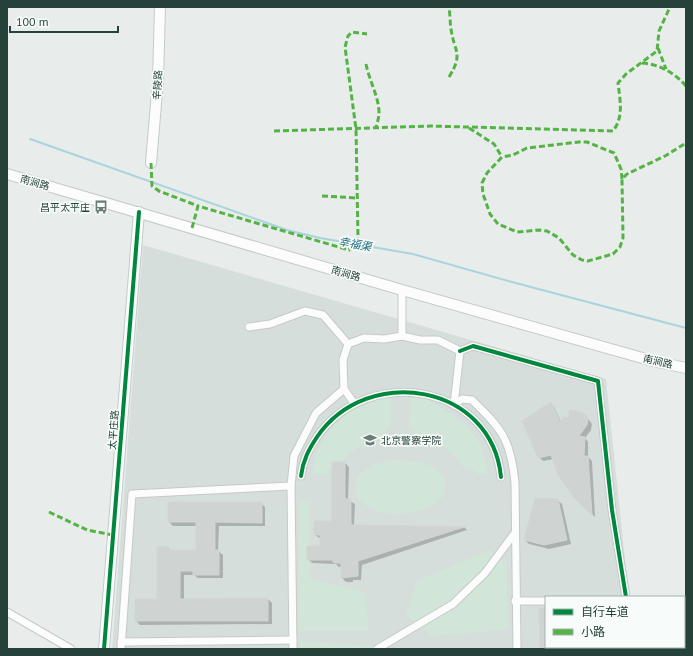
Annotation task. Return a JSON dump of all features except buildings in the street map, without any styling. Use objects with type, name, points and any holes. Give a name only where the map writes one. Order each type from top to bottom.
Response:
[{"type":"main road","name":"辛陵路","points":[[151,163],[158,80],[160,7]]},
{"type":"main road","name":"南涧路","points":[[7,174],[402,290],[654,361],[686,368]]},
{"type":"main road","name":"太平庄路","points":[[104,649],[139,212]]},
{"type":"street","points":[[402,290],[402,336]]},
{"type":"street","points":[[249,327],[270,324],[305,312],[323,315],[348,344]]},
{"type":"street","points":[[348,344],[364,338],[384,339],[402,336],[420,340],[438,340],[460,351],[473,346],[598,381],[612,510],[626,596]]},
{"type":"street","points":[[348,344],[343,360],[344,389],[354,403]]},
{"type":"street","points":[[454,405],[460,351]]},
{"type":"street","points":[[293,649],[291,486],[294,456],[316,413],[344,389]]},
{"type":"street","points":[[301,476],[307,452],[327,423],[354,403],[387,392],[422,393],[454,405],[481,426],[498,455],[502,477]]},
{"type":"street","points":[[454,405],[462,399],[472,400],[497,424],[513,460],[515,483],[514,534],[517,649]]},
{"type":"street","points":[[291,486],[132,494],[121,646],[293,640]]},
{"type":"street","points":[[377,649],[453,604],[485,573],[514,534]]},
{"type":"street","points":[[515,601],[545,601]]},
{"type":"street","points":[[7,612],[72,649]]},
{"type":"shaded area","name":"北京警察学院","points":[[143,245],[606,379],[629,596],[545,596],[545,648],[634,649],[112,649]]},
{"type":"green space","points":[[391,397],[391,427],[385,428],[385,438],[377,439],[357,448],[345,457],[335,469],[329,470],[326,474],[312,474],[321,445],[332,427],[339,420],[360,405],[373,400]]},
{"type":"green space","points":[[410,397],[429,400],[466,424],[482,447],[488,474],[476,474],[473,469],[464,468],[454,455],[444,447],[432,442],[415,438],[415,429],[409,429]]},
{"type":"green space","points":[[392,460],[416,461],[431,466],[437,470],[446,483],[442,498],[422,509],[409,513],[396,514],[382,512],[371,508],[361,501],[355,491],[358,476],[372,465]]},
{"type":"green space","points":[[310,501],[310,579],[366,592],[368,631],[299,631],[299,502]]},
{"type":"green space","points":[[488,551],[506,560],[508,629],[432,636],[406,615],[417,581]]},
{"type":"green space","points":[[300,641],[390,648],[390,649],[300,649]]},
{"type":"waterway","name":"幸福渠","points":[[30,139],[287,230],[320,238],[413,254],[686,328]]},
{"type":"marked path","points":[[449,7],[452,37],[457,57],[454,69],[449,77]]},
{"type":"marked path","points":[[274,131],[431,126],[613,131],[619,120],[620,114],[618,83],[626,74],[657,51],[659,31],[670,7]]},
{"type":"marked path","points":[[192,228],[198,206],[349,250],[358,238],[356,129],[345,47],[348,36],[352,32],[367,34]]},
{"type":"marked path","points":[[658,48],[666,69]]},
{"type":"marked path","points":[[642,63],[654,65],[672,73],[686,86]]},
{"type":"marked path","points":[[366,64],[379,107],[376,128]]},
{"type":"marked path","points":[[469,128],[494,144],[502,157]]},
{"type":"marked path","points":[[622,179],[621,169],[614,153],[587,142],[579,142],[527,148],[513,155],[502,157],[487,173],[482,183],[483,194],[490,214],[498,224],[517,232],[539,230],[547,231],[559,238],[573,255],[582,260],[588,261],[613,254],[620,247],[623,238],[622,179],[627,174],[665,156],[686,143]]},
{"type":"marked path","points":[[151,163],[152,186],[159,191],[198,206]]},
{"type":"marked path","points":[[322,196],[357,198]]},
{"type":"marked path","points":[[49,512],[87,530],[113,535]]},
{"type":"cycle path","points":[[104,649],[139,212]]},
{"type":"cycle path","points":[[460,351],[473,346],[598,381],[612,510],[626,596]]},
{"type":"cycle path","points":[[301,476],[305,460],[314,441],[339,414],[366,399],[395,393],[425,394],[452,404],[476,421],[493,446],[501,477]]},
{"type":"place","name":"昌平太平庄","points":[[101,207]]},
{"type":"place","name":"北京警察学院","points":[[370,440]]}]
